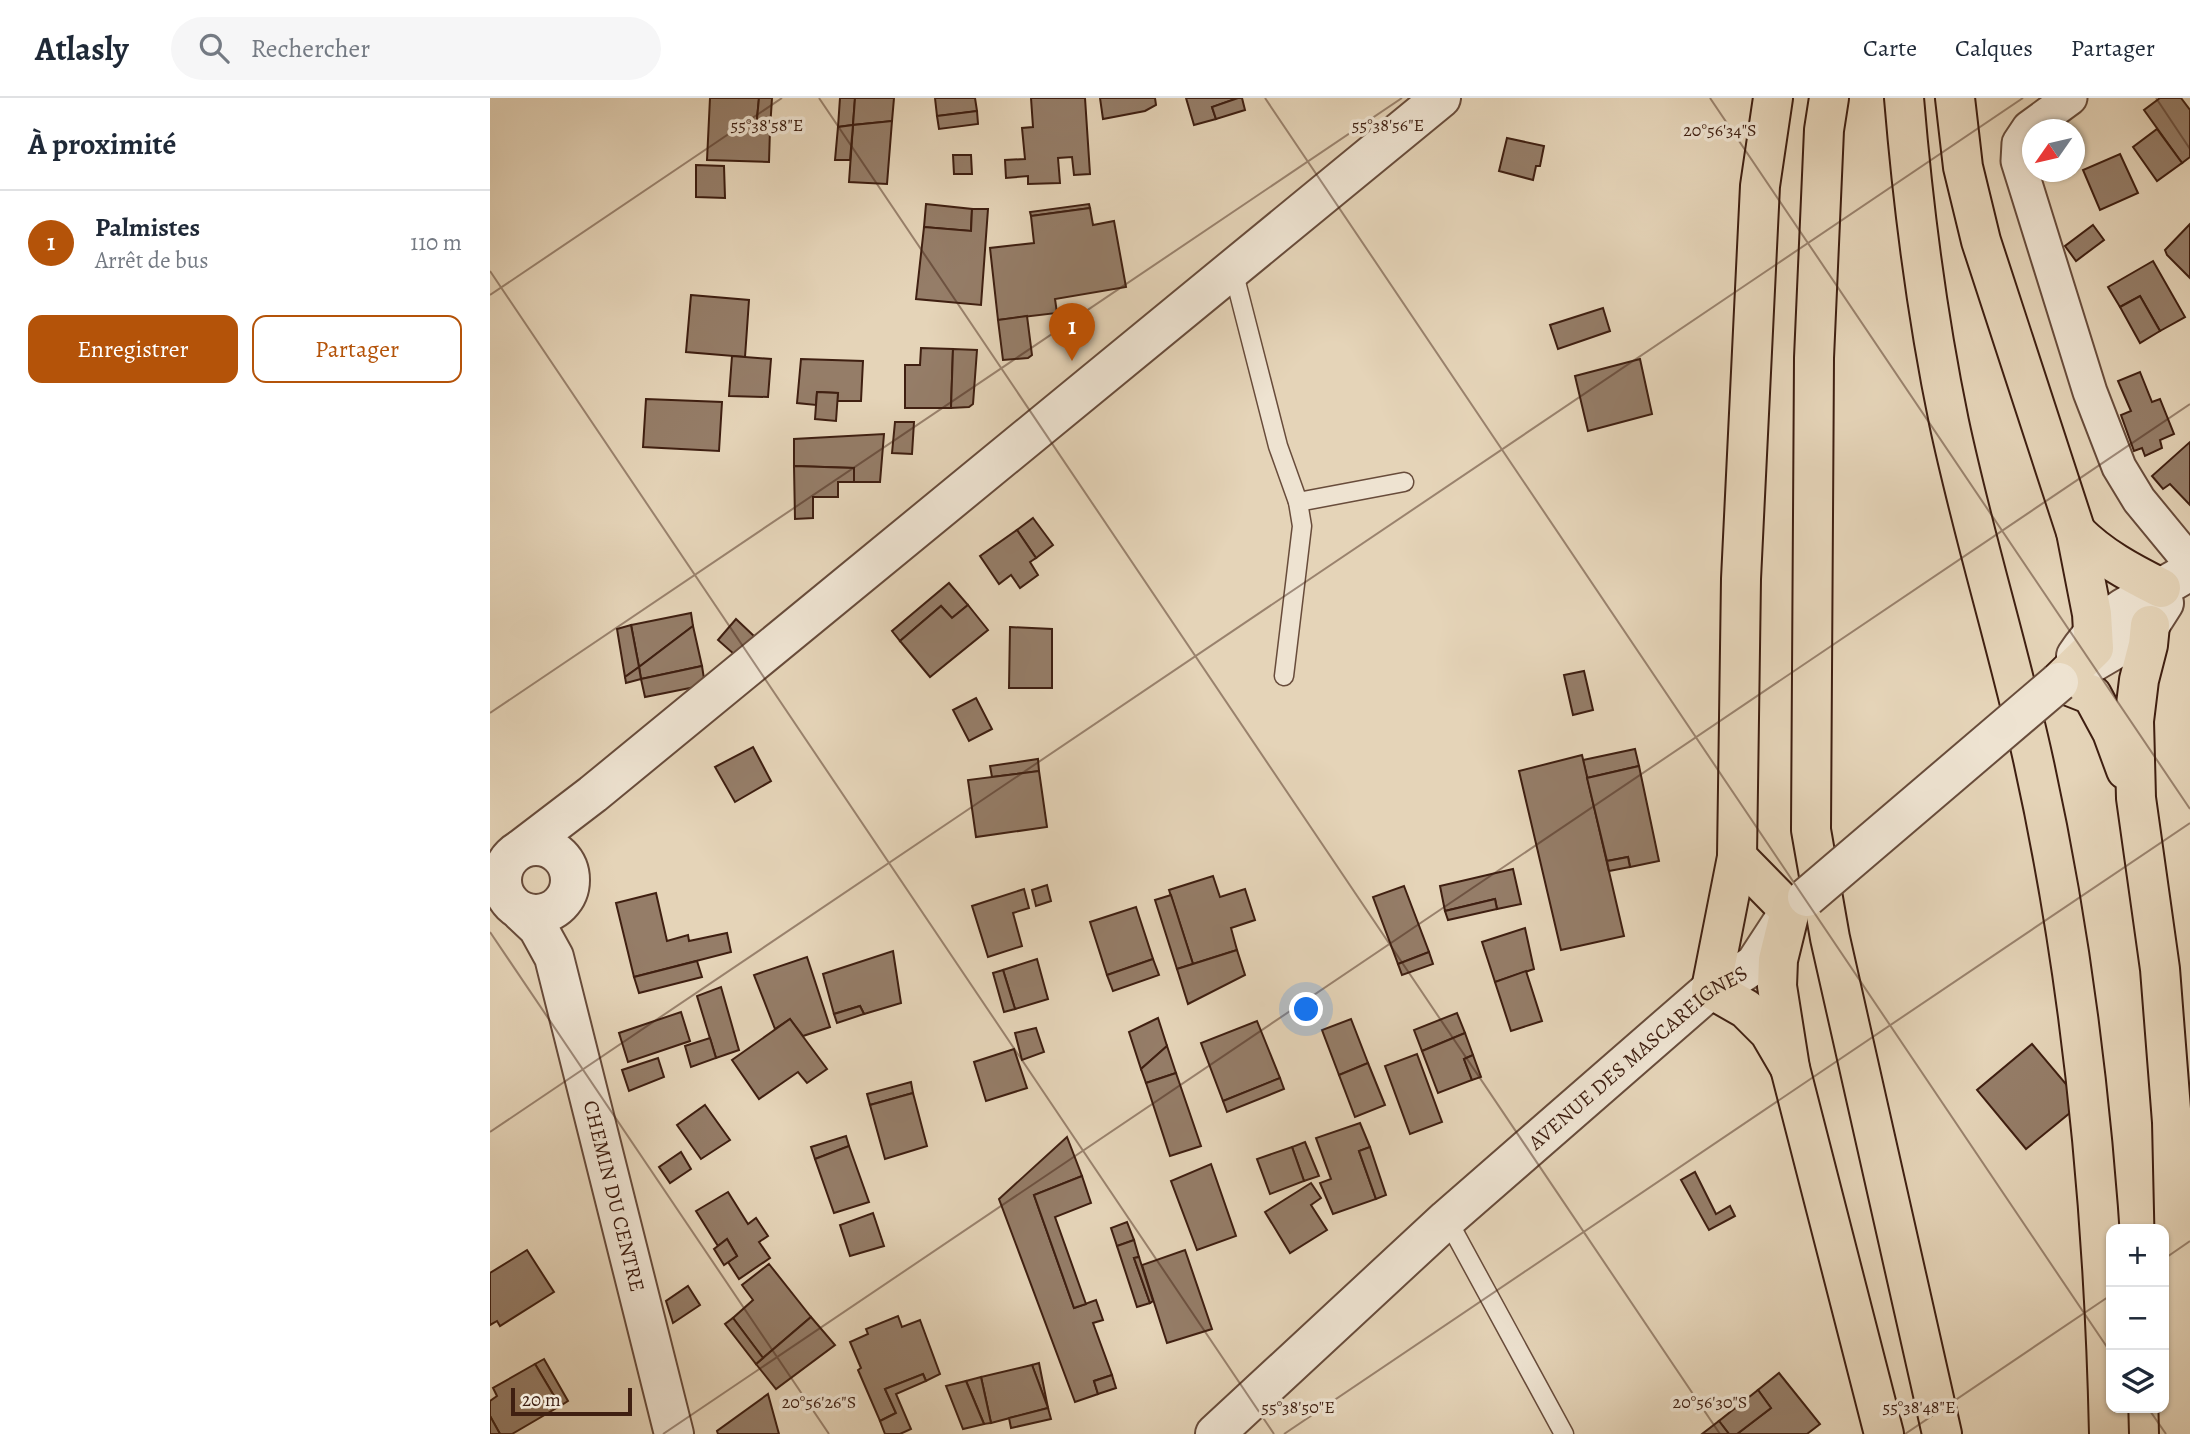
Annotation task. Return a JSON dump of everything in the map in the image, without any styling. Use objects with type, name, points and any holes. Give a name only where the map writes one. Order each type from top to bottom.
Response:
[{"type":"highway","points":[[1773,98],[1760,186],[1742,565],[1737,857],[1711,989],[1746,1009],[1769,1032],[1790,1068]]},
{"type":"highway","points":[[1829,98],[1824,130],[1814,358],[1811,830],[1830,938],[1942,1434]]},
{"type":"highway","points":[[1904,98],[1923,270],[1949,421],[2033,758],[2064,922],[2092,1118],[2107,1321],[2109,1434]]},
{"type":"highway","points":[[1955,98],[1963,167],[1981,241],[2076,532],[2092,614],[2094,648],[2059,682],[2092,695],[2112,732],[2136,798]]},
{"type":"highway","points":[[2076,532],[2094,550],[2116,565],[2182,578]]},
{"type":"highway","points":[[2150,625],[2134,721],[2136,798],[2160,969],[2172,1122],[2179,1434]]},
{"type":"highway","points":[[1737,857],[1798,904],[1778,960],[1777,986],[1790,1068],[1884,1434]]},
{"type":"street","points":[[506,885],[593,794],[1441,98]]},
{"type":"street","points":[[2070,98],[2029,128],[2019,142],[2018,161],[2090,392],[2119,467],[2182,578]]},
{"type":"street","points":[[2150,625],[2182,578]]},
{"type":"street","points":[[2093,632],[2130,603],[2182,578]]},
{"type":"street","name":"AVENUE DES MASCAREIGNES","points":[[1215,1434],[1447,1219],[1711,989],[1755,964],[1798,904],[2059,682],[2150,625]]},
{"type":"street","name":"CHEMIN DU CENTRE","points":[[554,957],[576,845],[593,794]]},
{"type":"street","points":[[542,846],[562,857],[568,867],[570,885],[563,901],[544,914],[506,885],[542,846]]},
{"type":"street","name":"CHEMIN DU CENTRE","points":[[506,885],[538,928],[554,957],[674,1434]]},
{"type":"lane","points":[[1233,270],[1278,446],[1298,502],[1302,526],[1284,676]]},
{"type":"lane","points":[[1298,502],[1404,482]]},
{"type":"lane","points":[[1447,1219],[1564,1434]]},
{"type":"building","points":[[710,98],[759,98],[756,129],[770,129],[769,162],[707,160]]},
{"type":"building","points":[[759,98],[772,98],[770,129],[756,129]]},
{"type":"building","points":[[840,98],[855,98],[853,125],[838,127]]},
{"type":"building","points":[[855,98],[894,98],[892,121],[853,125]]},
{"type":"building","points":[[935,98],[975,98],[977,111],[937,116]]},
{"type":"building","points":[[1031,98],[1085,98],[1090,174],[1074,175],[1072,157],[1058,158],[1060,183],[1028,184],[1028,176],[1006,178],[1005,160],[1025,159],[1022,128],[1033,127]]},
{"type":"building","points":[[1100,98],[1155,98],[1156,105],[1145,111],[1103,119]]},
{"type":"building","points":[[1186,98],[1238,98],[1212,107],[1216,119],[1194,125]]},
{"type":"building","points":[[1242,98],[1245,110],[1216,119],[1212,107]]},
{"type":"building","points":[[2160,98],[2181,98],[2190,110],[2190,157],[2182,163],[2144,110]]},
{"type":"building","points":[[977,111],[978,124],[939,129],[937,116]]},
{"type":"building","points":[[892,121],[887,184],[849,182],[853,125]]},
{"type":"building","points":[[853,125],[850,160],[835,160],[838,127]]},
{"type":"building","points":[[2157,129],[2182,163],[2157,181],[2133,147]]},
{"type":"building","points":[[1507,138],[1544,146],[1540,166],[1536,166],[1533,180],[1499,171]]},
{"type":"building","points":[[2120,154],[2138,193],[2100,210],[2085,169]]},
{"type":"building","points":[[953,155],[971,155],[972,174],[954,174]]},
{"type":"building","points":[[696,165],[724,166],[725,198],[696,197]]},
{"type":"building","points":[[926,204],[972,209],[971,231],[924,227]]},
{"type":"building","points":[[1089,204],[1090,208],[1031,216],[1030,212]]},
{"type":"building","points":[[1090,208],[1093,225],[1114,221],[1126,287],[1055,299],[1057,313],[998,320],[990,248],[1034,243],[1031,216]]},
{"type":"building","points":[[972,209],[988,209],[981,305],[916,299],[924,227],[971,231]]},
{"type":"building","points":[[2190,224],[2190,278],[2165,250]]},
{"type":"building","points":[[2093,225],[2104,240],[2076,261],[2065,246]]},
{"type":"building","points":[[2153,261],[2185,317],[2160,331],[2140,296],[2120,307],[2108,287]]},
{"type":"building","points":[[691,295],[749,300],[745,357],[686,352]]},
{"type":"building","points":[[2140,296],[2160,331],[2140,343],[2120,307]]},
{"type":"building","points":[[1603,308],[1610,331],[1558,349],[1550,325]]},
{"type":"building","points":[[1027,316],[1032,355],[1028,358],[1003,360],[998,320]]},
{"type":"building","points":[[921,348],[953,349],[951,408],[905,408],[905,365],[920,365]]},
{"type":"building","points":[[953,349],[977,350],[973,404],[969,407],[951,408]]},
{"type":"building","points":[[732,356],[771,359],[768,397],[729,396]]},
{"type":"building","points":[[801,359],[863,361],[861,401],[837,401],[838,393],[817,392],[816,405],[797,403]]},
{"type":"building","points":[[1640,359],[1652,414],[1588,431],[1575,376]]},
{"type":"building","points":[[2140,372],[2152,402],[2160,399],[2174,434],[2160,440],[2162,448],[2145,456],[2142,448],[2134,451],[2121,415],[2131,411],[2118,381]]},
{"type":"building","points":[[817,392],[838,393],[836,421],[815,419]]},
{"type":"building","points":[[646,399],[722,402],[719,451],[643,447]]},
{"type":"building","points":[[895,422],[914,422],[912,454],[892,453]]},
{"type":"building","points":[[884,434],[880,482],[854,482],[854,468],[794,466],[794,439]]},
{"type":"building","points":[[2190,442],[2190,505],[2170,484],[2163,489],[2152,476]]},
{"type":"building","points":[[794,466],[854,468],[854,482],[838,482],[838,497],[813,497],[813,518],[795,519]]},
{"type":"building","points":[[1033,518],[1053,545],[1036,558],[1017,530]]},
{"type":"building","points":[[1017,530],[1036,558],[1030,562],[1038,575],[1020,588],[1011,575],[999,584],[980,556]]},
{"type":"building","points":[[949,583],[968,605],[952,618],[941,606],[900,641],[892,631]]},
{"type":"building","points":[[968,605],[988,630],[930,677],[900,641],[941,606],[952,618]]},
{"type":"building","points":[[691,613],[693,626],[639,667],[631,625]]},
{"type":"building","points":[[736,619],[755,637],[735,655],[718,640]]},
{"type":"building","points":[[631,625],[639,667],[625,677],[617,629]]},
{"type":"building","points":[[693,626],[702,666],[641,679],[639,667]]},
{"type":"building","points":[[1010,627],[1052,629],[1052,688],[1009,688]]},
{"type":"building","points":[[702,666],[705,685],[645,697],[641,679]]},
{"type":"building","points":[[639,667],[641,679],[626,683],[625,677]]},
{"type":"building","points":[[1584,671],[1593,710],[1573,715],[1564,675]]},
{"type":"building","points":[[976,698],[992,729],[969,741],[953,710]]},
{"type":"building","points":[[753,747],[771,781],[735,802],[715,767]]},
{"type":"building","points":[[1635,749],[1639,766],[1587,778],[1583,760]]},
{"type":"building","points":[[1582,755],[1624,936],[1561,950],[1519,771]]},
{"type":"building","points":[[1038,759],[1039,771],[992,777],[990,766]]},
{"type":"building","points":[[1639,766],[1659,861],[1630,867],[1628,857],[1607,861],[1587,778]]},
{"type":"building","points":[[1039,771],[1047,827],[976,837],[968,780]]},
{"type":"building","points":[[1628,857],[1630,867],[1609,871],[1607,861]]},
{"type":"building","points":[[1513,869],[1521,904],[1497,909],[1495,899],[1445,911],[1440,886]]},
{"type":"building","points":[[1213,876],[1220,897],[1245,889],[1255,920],[1231,928],[1237,950],[1193,964],[1169,890]]},
{"type":"building","points":[[1047,885],[1051,901],[1036,906],[1032,890]]},
{"type":"building","points":[[1404,886],[1429,952],[1398,964],[1373,897]]},
{"type":"building","points":[[1024,889],[1029,908],[1013,913],[1022,946],[988,957],[972,906]]},
{"type":"building","points":[[656,893],[667,941],[688,935],[689,941],[727,933],[731,952],[634,977],[616,903]]},
{"type":"building","points":[[1171,895],[1193,964],[1177,969],[1155,900]]},
{"type":"building","points":[[1495,899],[1497,909],[1448,920],[1445,911]]},
{"type":"building","points":[[1136,907],[1153,959],[1107,975],[1090,922]]},
{"type":"building","points":[[1525,928],[1534,969],[1495,982],[1482,942]]},
{"type":"building","points":[[1237,950],[1245,975],[1188,1004],[1177,969]]},
{"type":"building","points":[[893,951],[901,1003],[864,1014],[860,1006],[834,1014],[823,974]]},
{"type":"building","points":[[1429,952],[1433,964],[1402,975],[1398,964]]},
{"type":"building","points":[[807,957],[830,1027],[803,1036],[790,1019],[775,1029],[754,975]]},
{"type":"building","points":[[1037,959],[1048,999],[1015,1009],[1003,970]]},
{"type":"building","points":[[1153,959],[1159,975],[1113,991],[1107,975]]},
{"type":"building","points":[[697,961],[702,977],[639,993],[634,977]]},
{"type":"building","points":[[1003,970],[1015,1009],[1004,1012],[993,973]]},
{"type":"building","points":[[1526,971],[1542,1021],[1511,1031],[1495,982]]},
{"type":"building","points":[[721,987],[739,1050],[716,1058],[697,996]]},
{"type":"building","points":[[860,1006],[864,1014],[837,1023],[834,1014]]},
{"type":"building","points":[[681,1012],[690,1041],[628,1062],[619,1033]]},
{"type":"building","points":[[1457,1013],[1465,1033],[1422,1051],[1414,1030]]},
{"type":"building","points":[[1158,1018],[1167,1046],[1141,1069],[1129,1032]]},
{"type":"building","points":[[790,1019],[827,1069],[807,1083],[798,1072],[759,1099],[732,1060]]},
{"type":"building","points":[[1351,1019],[1368,1063],[1339,1075],[1322,1030]]},
{"type":"building","points":[[1257,1021],[1280,1078],[1223,1101],[1201,1043]]},
{"type":"building","points":[[1036,1028],[1044,1052],[1022,1060],[1015,1033]]},
{"type":"building","points":[[1465,1033],[1473,1055],[1464,1059],[1472,1080],[1438,1093],[1422,1051]]},
{"type":"building","points":[[710,1038],[716,1058],[691,1067],[685,1046]]},
{"type":"building","points":[[2032,1044],[2082,1103],[2026,1149],[1977,1090]]},
{"type":"building","points":[[1167,1046],[1176,1073],[1146,1083],[1141,1069]]},
{"type":"building","points":[[1014,1049],[1027,1088],[986,1101],[974,1062]]},
{"type":"building","points":[[1417,1054],[1442,1122],[1410,1134],[1385,1066]]},
{"type":"building","points":[[1473,1055],[1481,1077],[1472,1080],[1464,1059]]},
{"type":"building","points":[[658,1058],[664,1077],[629,1091],[622,1070]]},
{"type":"building","points":[[1368,1063],[1385,1105],[1355,1117],[1339,1075]]},
{"type":"building","points":[[1176,1073],[1201,1146],[1170,1156],[1146,1083]]},
{"type":"building","points":[[1280,1078],[1284,1089],[1227,1112],[1223,1101]]},
{"type":"building","points":[[911,1082],[913,1093],[870,1105],[867,1094]]},
{"type":"building","points":[[913,1093],[927,1146],[885,1159],[870,1105]]},
{"type":"building","points":[[705,1105],[730,1140],[701,1159],[677,1125]]},
{"type":"building","points":[[1360,1123],[1370,1147],[1359,1151],[1376,1199],[1333,1214],[1320,1183],[1331,1179],[1316,1138]]},
{"type":"building","points":[[846,1136],[849,1146],[815,1159],[811,1147]]},
{"type":"building","points":[[1067,1137],[1082,1176],[1034,1195],[1074,1308],[1096,1300],[1103,1320],[1093,1323],[1112,1375],[1094,1381],[1098,1394],[1075,1402],[999,1199]]},
{"type":"building","points":[[1305,1142],[1319,1176],[1304,1181],[1292,1147]]},
{"type":"building","points":[[849,1146],[869,1202],[834,1213],[815,1159]]},
{"type":"building","points":[[1292,1147],[1304,1181],[1270,1194],[1257,1159]]},
{"type":"building","points":[[1370,1147],[1386,1195],[1376,1199],[1359,1151]]},
{"type":"building","points":[[681,1152],[691,1169],[670,1183],[659,1167]]},
{"type":"building","points":[[1211,1164],[1236,1236],[1197,1250],[1171,1181]]},
{"type":"building","points":[[1695,1172],[1716,1214],[1730,1206],[1735,1216],[1709,1230],[1681,1180]]},
{"type":"building","points":[[1082,1176],[1091,1203],[1055,1217],[1086,1304],[1074,1308],[1034,1195]]},
{"type":"building","points":[[1311,1183],[1321,1198],[1311,1205],[1327,1230],[1290,1253],[1265,1212]]},
{"type":"building","points":[[728,1192],[748,1224],[756,1218],[768,1236],[759,1242],[770,1258],[739,1279],[728,1262],[737,1256],[727,1239],[718,1246],[696,1211]]},
{"type":"building","points":[[873,1213],[884,1246],[850,1256],[840,1225]]},
{"type":"building","points":[[1127,1222],[1134,1240],[1117,1246],[1111,1228]]},
{"type":"building","points":[[727,1239],[737,1256],[724,1265],[714,1249]]},
{"type":"building","points":[[1134,1240],[1139,1257],[1134,1258],[1150,1303],[1137,1307],[1117,1246]]},
{"type":"building","points":[[527,1250],[554,1292],[500,1326],[497,1321],[490,1325],[490,1273]]},
{"type":"building","points":[[1185,1250],[1212,1329],[1167,1343],[1142,1265]]},
{"type":"building","points":[[1139,1257],[1153,1301],[1150,1303],[1134,1258]]},
{"type":"building","points":[[769,1264],[811,1317],[763,1358],[733,1318],[753,1300],[742,1285]]},
{"type":"building","points":[[688,1286],[700,1305],[673,1323],[666,1301]]},
{"type":"building","points":[[898,1316],[902,1327],[920,1320],[940,1374],[926,1381],[923,1374],[885,1389],[896,1413],[880,1421],[858,1370],[861,1368],[850,1342],[868,1334],[866,1329]]},
{"type":"building","points":[[811,1317],[835,1345],[776,1389],[756,1364]]},
{"type":"building","points":[[733,1318],[763,1358],[756,1364],[725,1324]]},
{"type":"building","points":[[544,1359],[568,1401],[560,1406],[535,1364]]},
{"type":"building","points":[[1039,1363],[1048,1408],[1032,1365]]},
{"type":"building","points":[[535,1364],[560,1406],[512,1434],[500,1434],[490,1416],[490,1401],[497,1396],[493,1388]]},
{"type":"building","points":[[1032,1365],[1048,1408],[991,1423],[981,1377]]},
{"type":"building","points":[[1779,1373],[1820,1424],[1807,1434],[1737,1434],[1771,1408],[1758,1390]]},
{"type":"building","points":[[923,1374],[926,1381],[896,1394],[911,1429],[900,1434],[885,1434],[880,1421],[896,1413],[885,1389]]},
{"type":"building","points":[[1112,1375],[1116,1388],[1098,1394],[1094,1381]]},
{"type":"building","points":[[981,1377],[991,1423],[984,1424],[966,1381]]},
{"type":"building","points":[[966,1381],[984,1424],[963,1429],[946,1386]]},
{"type":"building","points":[[1758,1390],[1771,1408],[1737,1434],[1729,1434],[1719,1421]]},
{"type":"building","points":[[768,1394],[779,1434],[718,1434],[717,1431]]},
{"type":"building","points":[[1048,1408],[1051,1419],[1011,1428],[1009,1418]]},
{"type":"building","points":[[490,1416],[500,1434],[490,1434]]},
{"type":"building","points":[[1719,1421],[1729,1434],[1702,1434]]},
{"type":"place","name":"Palmistes","points":[[1072,361]]}]
